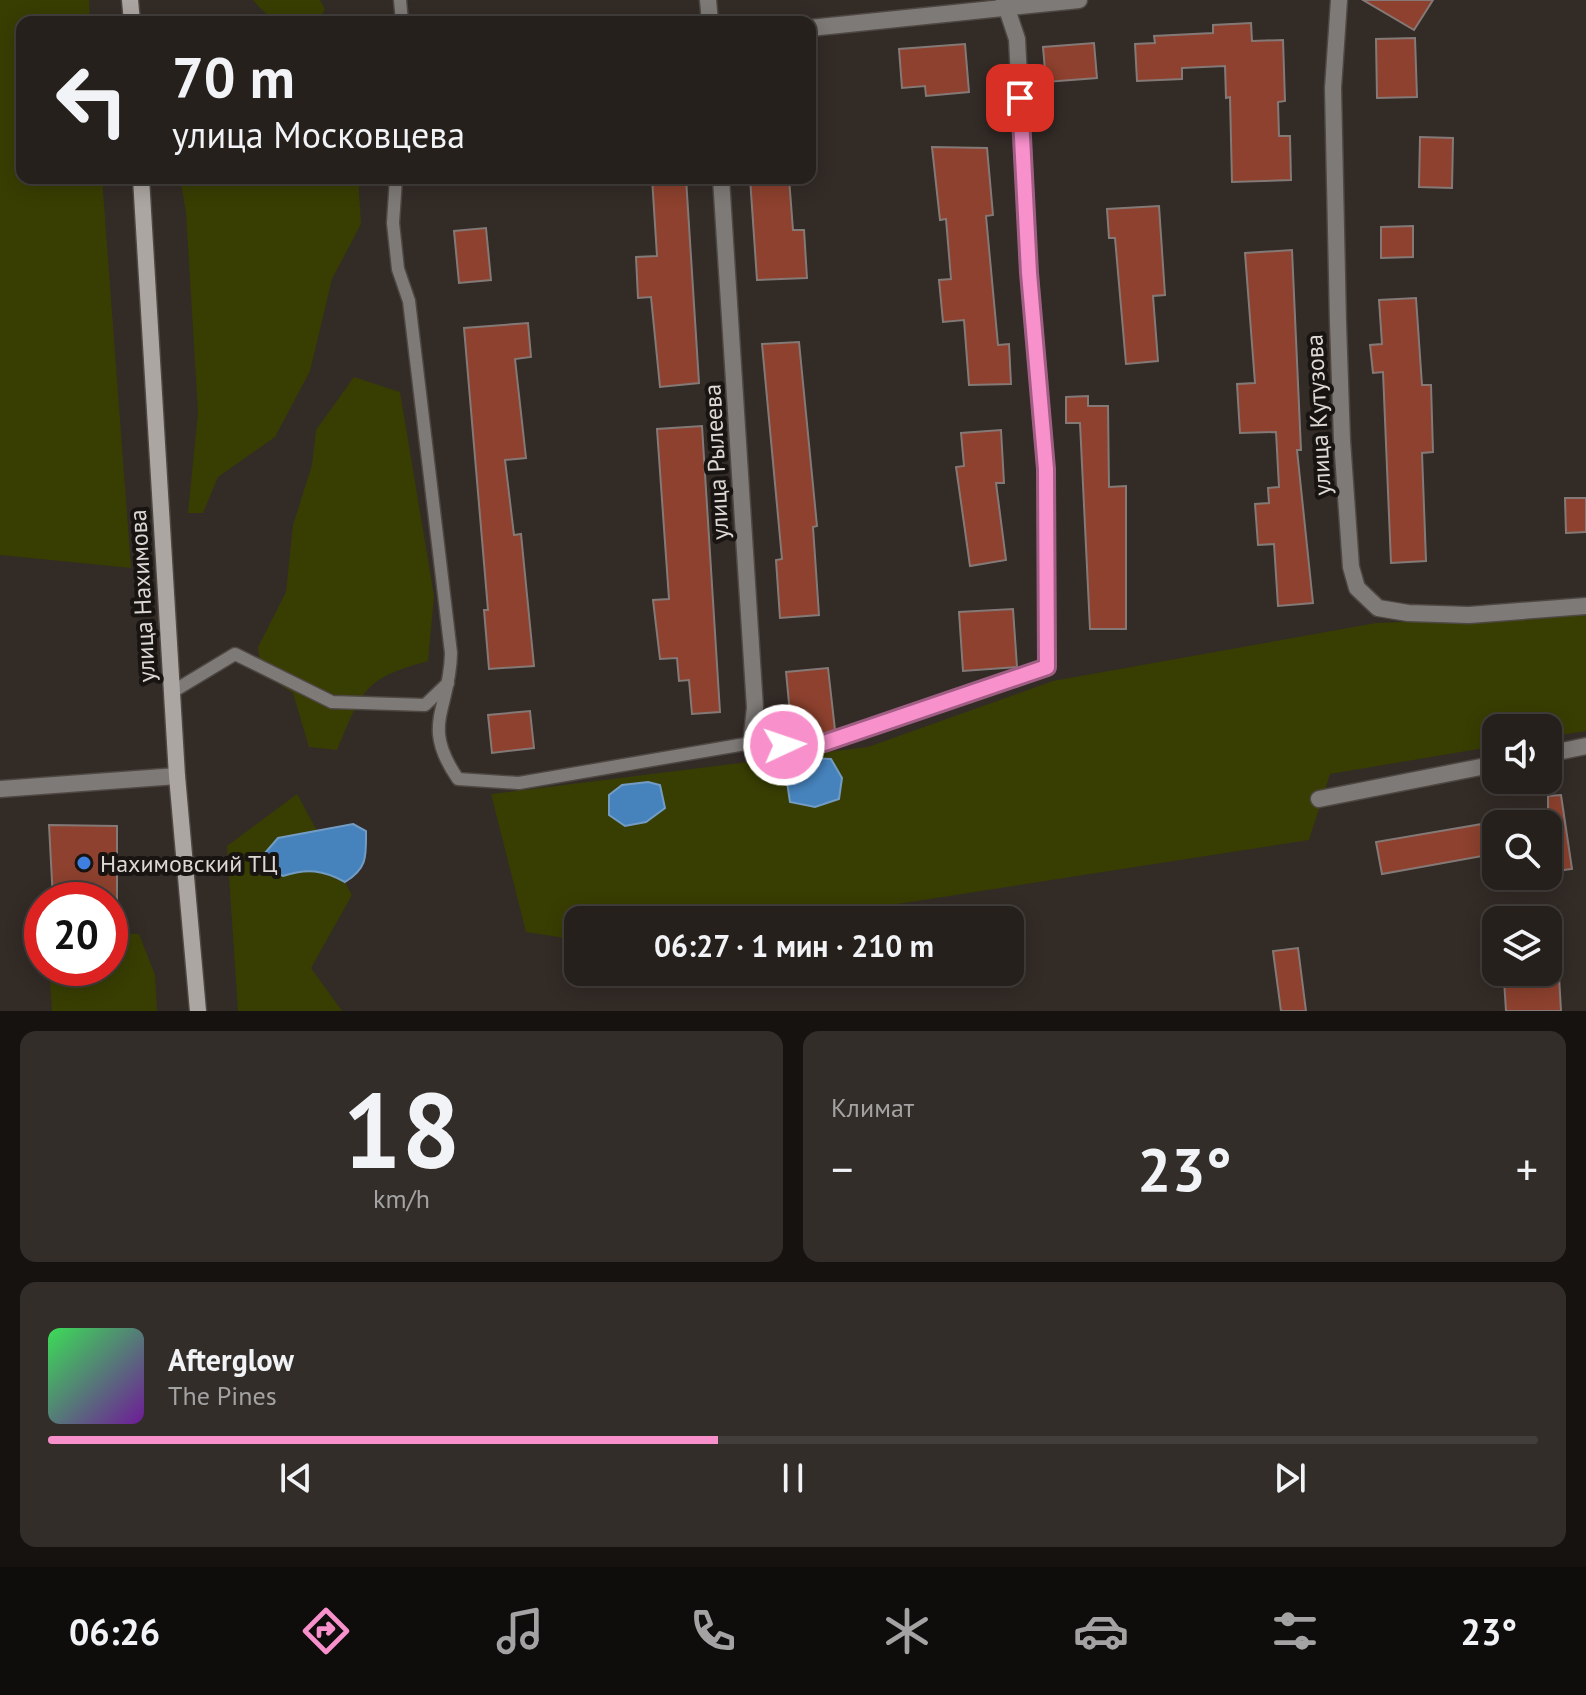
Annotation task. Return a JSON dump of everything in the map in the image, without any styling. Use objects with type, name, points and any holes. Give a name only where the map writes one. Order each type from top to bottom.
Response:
[{"type":"main road","name":"улица Нахимова","points":[[141,184],[177,776],[198,1011]]},
{"type":"street","points":[[816,27],[1005,4],[1079,0]]},
{"type":"street","name":"улица Кутузова","points":[[1339,0],[1333,88],[1339,367],[1351,567],[1357,588],[1378,608],[1408,613],[1469,615],[1586,606]]},
{"type":"street","points":[[1005,4],[1017,39],[1029,273],[1046,469],[1047,667]]},
{"type":"street","name":"улица Рылеева","points":[[721,184],[755,708],[751,743]]},
{"type":"street","points":[[1562,751],[1586,746]]},
{"type":"street","points":[[1319,799],[1482,767]]},
{"type":"street","points":[[0,789],[177,776]]},
{"type":"lane","points":[[396,184],[393,223],[398,269],[409,301],[451,653],[451,680],[437,730],[441,755],[458,779],[519,783],[751,743],[824,743],[1047,667]]},
{"type":"lane","points":[[172,692],[235,654],[332,702],[425,705],[451,680]]},
{"type":"green space","points":[[0,0],[89,0],[90,16],[16,16],[16,184],[102,184],[131,568],[0,555]]},
{"type":"green space","points":[[253,0],[320,0],[325,9],[321,16],[272,16]]},
{"type":"green space","points":[[181,184],[358,184],[361,224],[332,279],[310,371],[275,437],[218,477],[203,513],[188,513],[198,412],[186,212]]},
{"type":"green space","points":[[354,377],[400,392],[434,596],[428,661],[377,681],[360,700],[337,750],[309,747],[293,693],[261,673],[258,647],[286,592],[293,525],[312,465],[316,430]]},
{"type":"green space","points":[[1586,615],[1586,731],[1562,735],[1562,714],[1482,714],[1482,748],[1330,774],[1309,840],[885,906],[564,906],[564,938],[526,932],[491,794],[868,747],[1053,681],[1376,623]]},
{"type":"green space","points":[[297,794],[352,895],[311,968],[342,1011],[238,1011],[227,846]]},
{"type":"green space","points":[[128,934],[139,934],[155,975],[157,1011],[52,1011],[50,986],[128,986]]},
{"type":"water","points":[[808,758],[831,759],[842,778],[839,799],[815,807],[790,802],[787,782],[791,765]]},
{"type":"water","points":[[648,782],[660,785],[665,808],[646,822],[625,826],[609,815],[609,795],[622,785]]},
{"type":"water","points":[[353,824],[366,831],[365,854],[358,872],[345,882],[322,873],[307,871],[283,876],[268,869],[264,854],[278,838]]},
{"type":"building","points":[[1363,0],[1433,0],[1414,30]]},
{"type":"building","points":[[1251,23],[1252,41],[1283,40],[1285,101],[1278,102],[1279,136],[1290,136],[1291,180],[1232,182],[1230,97],[1226,98],[1225,66],[1182,68],[1182,79],[1137,81],[1135,44],[1155,43],[1154,36],[1213,33],[1213,25]]},
{"type":"building","points":[[1415,38],[1417,97],[1377,98],[1376,39]]},
{"type":"building","points":[[1094,43],[1097,78],[1046,82],[1043,47]]},
{"type":"building","points":[[965,44],[969,92],[926,96],[925,86],[902,88],[899,49]]},
{"type":"building","points":[[1420,137],[1453,138],[1452,188],[1419,187]]},
{"type":"building","points":[[932,147],[987,148],[993,215],[986,216],[998,345],[1009,344],[1011,384],[969,385],[964,320],[943,322],[939,280],[951,279],[946,219],[940,220]]},
{"type":"building","points":[[652,184],[686,184],[699,383],[660,387],[651,297],[638,298],[636,257],[657,256]]},
{"type":"building","points":[[750,184],[789,184],[793,230],[804,230],[807,278],[757,280]]},
{"type":"building","points":[[1159,206],[1165,295],[1153,296],[1158,361],[1126,364],[1115,238],[1109,238],[1107,209]]},
{"type":"building","points":[[1413,226],[1413,257],[1381,258],[1381,227]]},
{"type":"building","points":[[486,228],[491,280],[459,283],[454,231]]},
{"type":"building","points":[[1292,250],[1301,450],[1297,450],[1313,603],[1278,606],[1274,544],[1258,545],[1255,504],[1269,503],[1268,488],[1279,487],[1276,432],[1240,433],[1237,384],[1255,383],[1245,253]]},
{"type":"building","points":[[1416,298],[1422,385],[1431,385],[1433,452],[1422,453],[1426,561],[1391,563],[1383,372],[1373,373],[1370,345],[1382,344],[1379,300]]},
{"type":"building","points":[[528,323],[531,357],[515,359],[526,458],[505,460],[514,535],[521,534],[534,666],[489,669],[484,610],[488,610],[464,328]]},
{"type":"building","points":[[799,342],[817,526],[813,527],[819,615],[780,618],[776,560],[782,559],[762,344]]},
{"type":"building","points":[[1088,396],[1088,406],[1108,406],[1109,487],[1126,486],[1126,629],[1090,629],[1080,423],[1066,423],[1066,397]]},
{"type":"building","points":[[702,426],[720,712],[692,714],[689,680],[679,681],[677,658],[660,659],[653,600],[669,599],[657,429]]},
{"type":"building","points":[[1001,430],[1004,483],[996,483],[1006,560],[970,566],[956,467],[964,466],[961,433]]},
{"type":"building","points":[[1565,498],[1586,498],[1586,532],[1566,533]]},
{"type":"building","points":[[1013,609],[1017,667],[963,671],[959,612]]},
{"type":"building","points":[[828,668],[835,730],[822,734],[792,734],[786,672]]},
{"type":"building","points":[[530,711],[534,748],[492,753],[488,715]]},
{"type":"building","points":[[1561,795],[1572,869],[1562,870],[1562,810],[1548,810],[1548,796]]},
{"type":"building","points":[[1482,824],[1482,856],[1382,874],[1376,842]]},
{"type":"building","name":"Нахимовский ТЦ","points":[[49,825],[117,826],[117,882],[52,882]]},
{"type":"building","points":[[1298,948],[1306,1011],[1281,1011],[1273,951]]},
{"type":"building","points":[[1504,986],[1560,986],[1561,1011],[1506,1011]]},
{"type":"place","name":"Нахимовский ТЦ","points":[[84,863]]},
{"type":"route","points":[[784,745],[824,743],[1047,667],[1046,469],[1029,273],[1020,98]]}]
